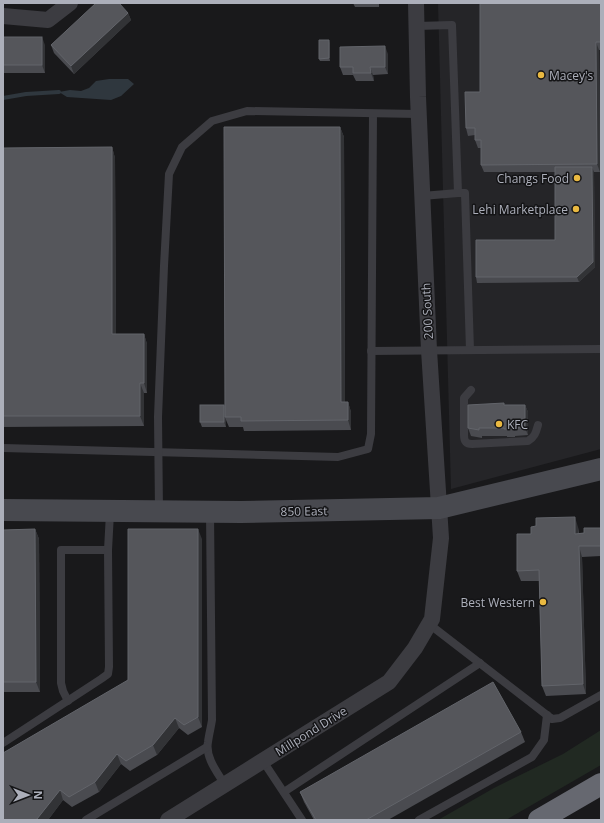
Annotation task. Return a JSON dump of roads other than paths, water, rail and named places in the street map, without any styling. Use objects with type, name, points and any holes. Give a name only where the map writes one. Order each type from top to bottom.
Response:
[{"type":"highway","points":[[539,820],[601,784]]},
{"type":"main road","name":"850 East","points":[[3,510],[210,512],[439,508],[601,469]]},
{"type":"street","points":[[3,16],[48,20],[70,3]]},
{"type":"street","name":"200 South","points":[[416,3],[418,114],[429,350],[441,538],[431,621]]},
{"type":"street","name":"Millpond Drive","points":[[168,820],[389,682],[415,648],[431,621]]},
{"type":"lane","points":[[417,26],[452,25],[458,193]]},
{"type":"lane","points":[[160,512],[158,417],[163,290],[170,174],[182,147],[212,121],[247,111],[418,114]]},
{"type":"lane","points":[[3,448],[338,457],[368,449],[371,434],[373,114]]},
{"type":"lane","points":[[422,196],[465,193],[470,350]]},
{"type":"lane","points":[[372,352],[429,350],[601,349]]},
{"type":"lane","points":[[471,390],[464,398],[464,440],[469,444],[528,441],[535,435],[538,424]]},
{"type":"lane","points":[[3,742],[108,674],[108,550],[110,512]]},
{"type":"lane","points":[[210,512],[212,720],[208,752],[212,764],[225,785]]},
{"type":"lane","points":[[68,701],[61,683],[61,550],[108,550]]},
{"type":"lane","points":[[431,621],[480,663],[552,719],[560,718],[601,695]]},
{"type":"lane","points":[[284,792],[480,663]]},
{"type":"lane","points":[[420,820],[532,757],[544,740],[547,715]]},
{"type":"lane","points":[[86,820],[208,747]]},
{"type":"lane","points":[[263,761],[302,820]]},
{"type":"waterway","points":[[3,98],[26,94],[59,92]]},
{"type":"place","name":"Macey's","points":[[541,75]]},
{"type":"place","name":"Changs Food","points":[[577,178]]},
{"type":"place","name":"Lehi Marketplace","points":[[576,209]]},
{"type":"place","name":"KFC","points":[[499,424]]},
{"type":"place","name":"Best Western","points":[[543,602]]}]
